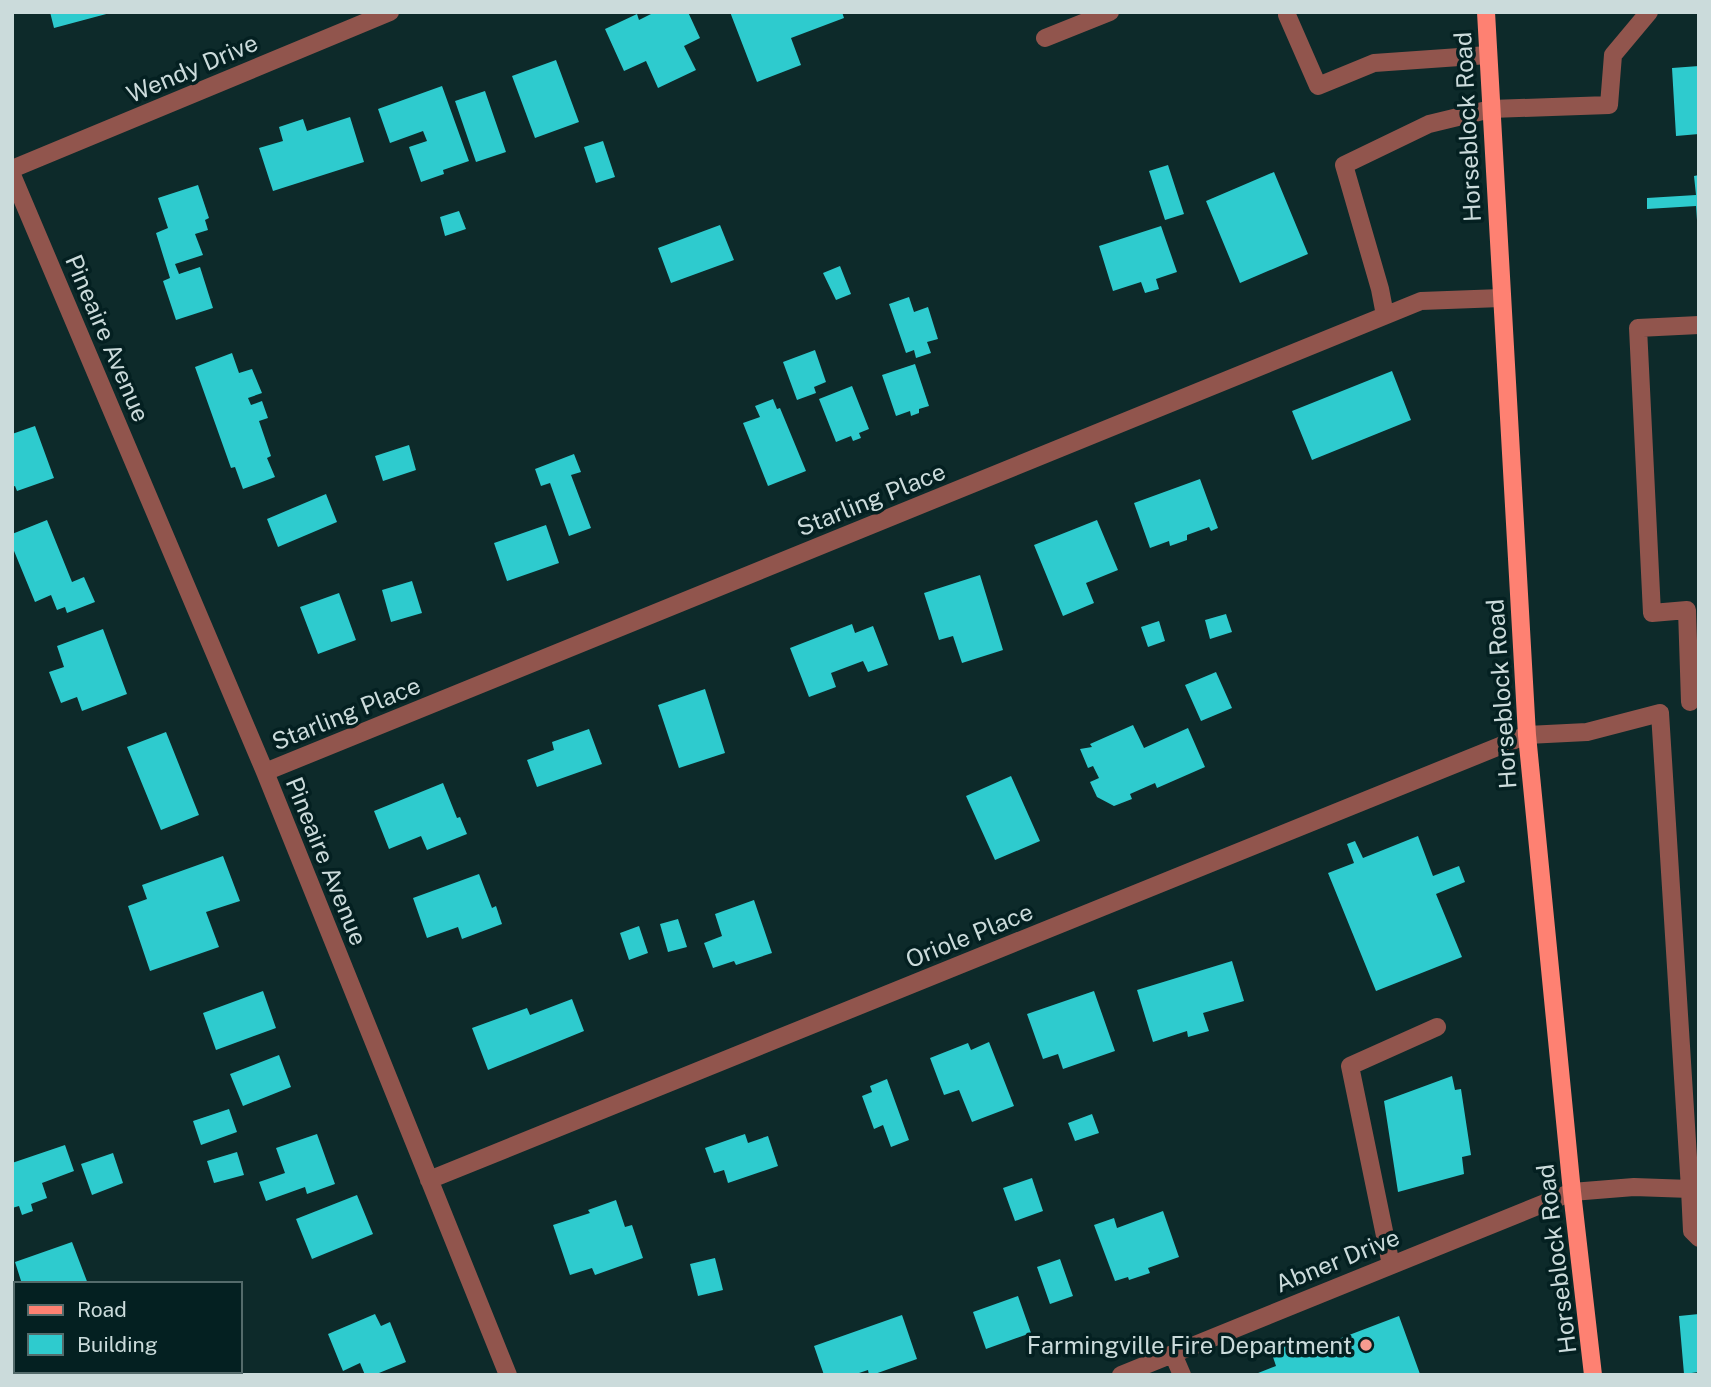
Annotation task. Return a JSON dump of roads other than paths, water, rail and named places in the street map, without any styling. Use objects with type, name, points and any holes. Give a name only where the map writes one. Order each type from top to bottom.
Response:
[{"type":"main road","name":"Horseblock Road","points":[[1486,12],[1527,735],[1572,1192],[1595,1373]]},
{"type":"street","name":"Wendy Drive","points":[[12,169],[390,12]]},
{"type":"street","points":[[1045,38],[1110,12]]},
{"type":"street","points":[[1385,315],[1344,165],[1429,124],[1492,109],[1609,105],[1613,55],[1649,12]]},
{"type":"street","points":[[1287,15],[1318,86],[1374,63],[1488,55]]},
{"type":"street","name":"Pineaire Avenue","points":[[12,176],[265,772],[508,1375]]},
{"type":"street","name":"Starling Place","points":[[265,772],[1421,301],[1501,299]]},
{"type":"street","points":[[1694,700],[1693,609],[1652,613],[1638,328],[1699,325]]},
{"type":"street","name":"Oriole Place","points":[[429,1180],[1527,735],[1587,732],[1660,713],[1694,700]]},
{"type":"street","points":[[1660,713],[1694,1187],[1692,1231],[1699,1238]]},
{"type":"street","points":[[1391,1265],[1350,1066],[1437,1027]]},
{"type":"street","name":"Abner Drive","points":[[1121,1375],[1572,1192],[1634,1187],[1694,1187]]},
{"type":"street","points":[[1173,1354],[1182,1375]]},
{"type":"place","name":"Farmingville Fire Department","points":[[1366,1345]]}]
